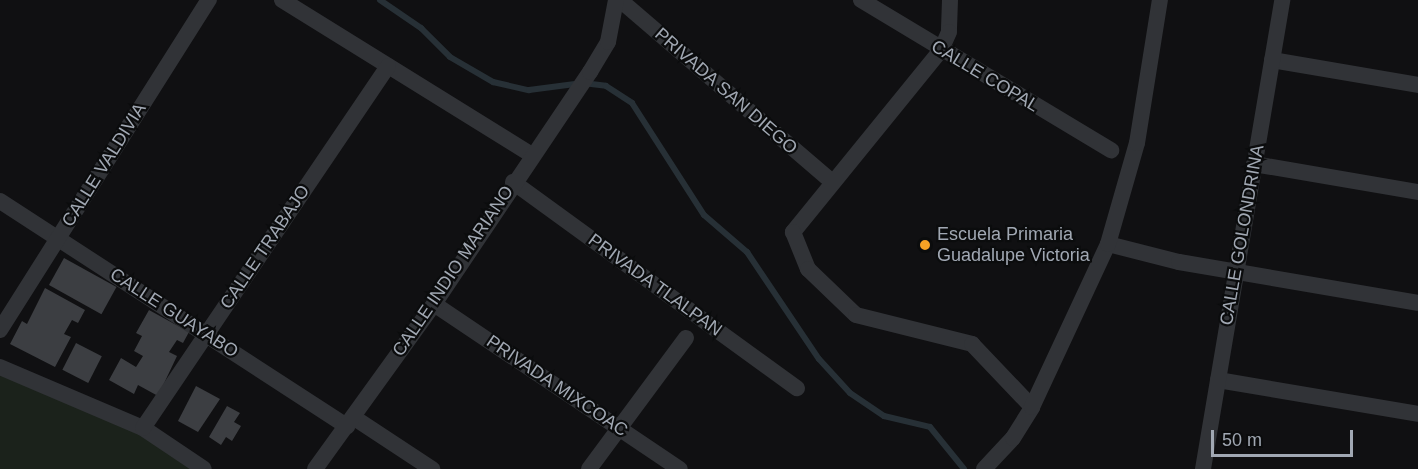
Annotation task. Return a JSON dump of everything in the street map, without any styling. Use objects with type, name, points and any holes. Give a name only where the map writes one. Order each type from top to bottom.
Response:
[{"type":"street","name":"CALLE VALDIVIA","points":[[0,330],[208,0]]},
{"type":"street","points":[[282,0],[532,155]]},
{"type":"street","name":"CALLE INDIO MARIANO","points":[[315,469],[434,304],[513,182],[590,72],[608,42],[618,0]]},
{"type":"street","name":"PRIVADA SAN DIEGO","points":[[618,0],[832,182]]},
{"type":"street","name":"CALLE COPAL","points":[[861,0],[1111,150]]},
{"type":"street","points":[[950,0],[949,32],[941,50],[832,182],[794,232],[807,269],[856,315],[972,344],[1032,407]]},
{"type":"street","points":[[986,468],[1013,438],[1032,407],[1108,244],[1135,153],[1160,0]]},
{"type":"street","name":"CALLE GOLONDRINA","points":[[1203,469],[1282,0]]},
{"type":"street","points":[[1272,60],[1418,85]]},
{"type":"street","name":"CALLE TRABAJO","points":[[143,428],[388,66]]},
{"type":"street","points":[[1254,164],[1418,192]]},
{"type":"street","name":"PRIVADA TLALPAN","points":[[513,182],[797,388]]},
{"type":"street","name":"CALLE GUAYABO","points":[[0,201],[206,333],[350,422],[432,469]]},
{"type":"street","points":[[1108,244],[1236,272],[1418,303]]},
{"type":"street","name":"PRIVADA MIXCOAC","points":[[434,304],[680,469]]},
{"type":"street","points":[[589,469],[686,338]]},
{"type":"street","points":[[0,367],[143,428],[204,469]]},
{"type":"street","points":[[1218,380],[1418,414]]},
{"type":"shaded area","points":[[0,367],[143,428],[204,469],[0,469]]},
{"type":"building","points":[[64,258],[116,287],[101,314],[49,285]]},
{"type":"building","points":[[45,288],[85,310],[78,323],[72,320],[64,334],[71,337],[55,367],[10,344],[22,321],[27,324]]},
{"type":"building","points":[[149,310],[189,332],[183,343],[177,340],[169,352],[177,356],[158,396],[138,385],[134,394],[109,380],[121,358],[136,367],[143,356],[134,351],[142,336],[136,333]]},
{"type":"building","points":[[76,343],[102,356],[88,383],[62,370]]},
{"type":"building","points":[[196,386],[220,399],[198,432],[178,421]]},
{"type":"building","points":[[227,406],[240,413],[234,422],[241,426],[232,441],[226,437],[221,445],[209,437]]},
{"type":"waterway","points":[[380,0],[421,28],[450,57],[493,82],[529,90],[583,83],[606,86],[632,103],[704,215],[747,252],[819,359],[850,393],[884,416],[930,427],[964,469]]},
{"type":"place","name":"Escuela Primaria Guadalupe Victoria","points":[[925,245]]}]
